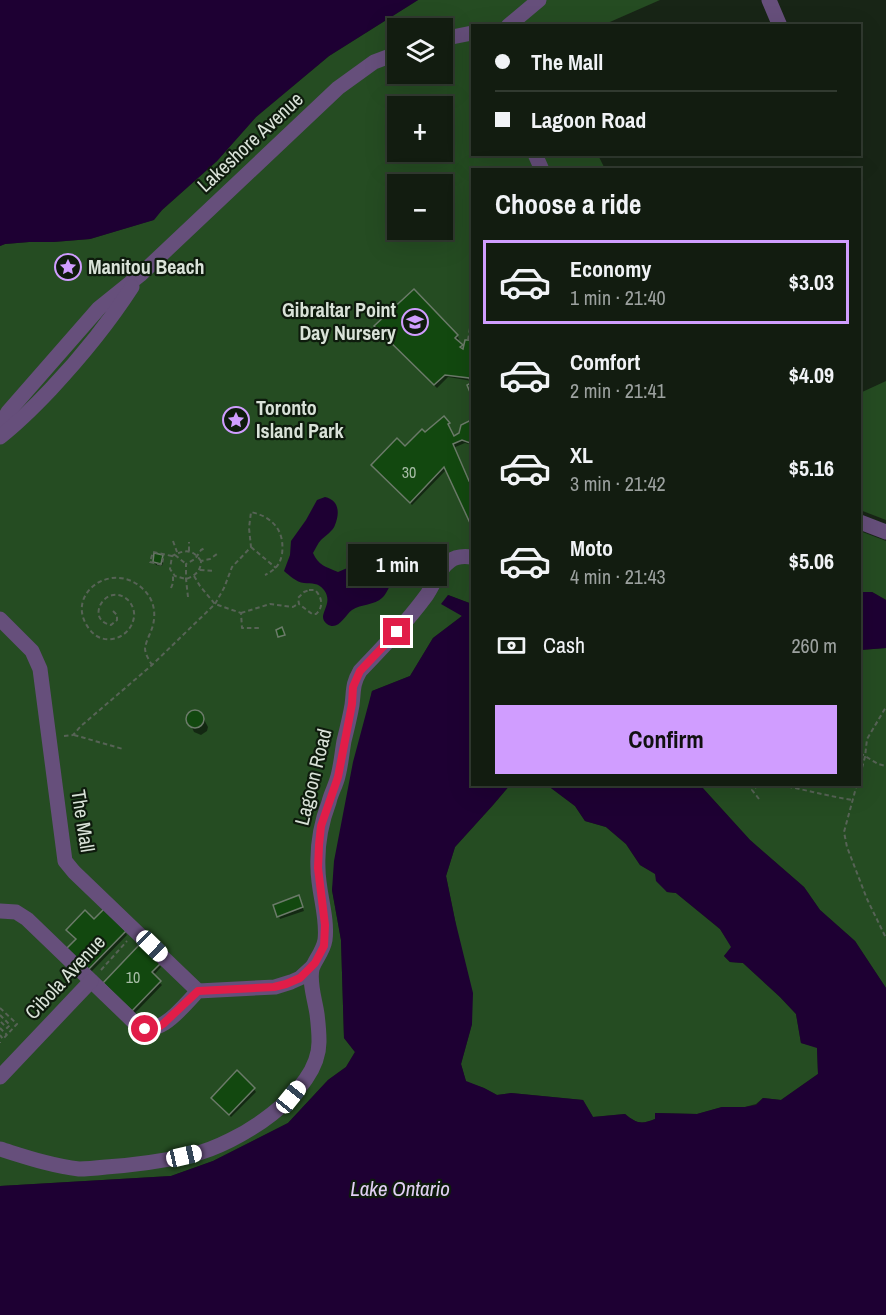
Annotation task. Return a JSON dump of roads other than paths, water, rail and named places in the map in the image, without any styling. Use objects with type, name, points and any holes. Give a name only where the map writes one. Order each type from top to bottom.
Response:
[{"type":"lane","points":[[510,24],[539,0]]},
{"type":"lane","points":[[769,0],[779,24]]},
{"type":"lane","points":[[453,37],[471,33]]},
{"type":"lane","name":"Lakeshore Avenue","points":[[0,425],[8,412],[99,308],[140,275],[338,88],[374,62],[387,57]]},
{"type":"lane","name":"Lakeshore Avenue","points":[[0,437],[19,422],[69,370],[110,321],[140,275]]},
{"type":"lane","points":[[861,522],[886,532]]},
{"type":"lane","name":"Lagoon Road","points":[[0,1149],[81,1169],[117,1167],[201,1153],[245,1132],[274,1112],[306,1079],[317,1059],[319,1043],[318,1017],[312,988],[312,967],[322,949],[325,937],[318,868],[321,826],[338,777],[356,679],[360,671],[408,619],[450,560],[471,557]]},
{"type":"lane","name":"The Mall","points":[[0,619],[32,651],[40,669],[65,861],[198,991]]},
{"type":"lane","points":[[0,911],[16,912],[27,919],[137,1025],[148,1029],[157,1028],[163,1024],[198,991],[274,987],[300,978],[312,967]]},
{"type":"lane","name":"Cibola Avenue","points":[[0,1077],[91,981]]},
{"type":"water","points":[[0,0],[418,0],[329,56],[256,117],[217,161],[162,210],[154,220],[90,239],[0,246]]},
{"type":"water","points":[[325,497],[336,504],[338,512],[334,527],[320,541],[313,553],[323,565],[338,572],[352,566],[360,558],[406,544],[416,549],[410,566],[395,578],[382,598],[352,610],[335,626],[324,621],[327,595],[322,587],[298,581],[284,571],[290,555],[291,541],[317,500]]},
{"type":"water","points":[[861,592],[872,592],[886,600],[886,648],[861,650]]},
{"type":"water","name":"Lake Ontario","points":[[448,595],[471,604],[471,786],[509,786],[455,847],[446,876],[473,993],[472,1024],[461,1064],[466,1081],[497,1095],[511,1093],[583,1100],[593,1117],[625,1114],[636,1121],[646,1122],[655,1119],[655,1113],[697,1114],[722,1107],[756,1105],[763,1098],[781,1100],[818,1074],[817,1048],[801,1043],[796,1014],[743,963],[730,962],[724,956],[731,947],[720,929],[676,893],[667,892],[656,881],[655,874],[640,865],[626,844],[606,827],[585,821],[575,806],[548,786],[701,786],[750,840],[804,887],[820,910],[855,941],[886,988],[886,1315],[0,1315],[0,1186],[171,1176],[213,1161],[288,1123],[328,1080],[346,1067],[355,1052],[344,1038],[341,940],[332,890],[334,861],[353,762],[372,691],[410,676],[433,638],[462,616],[441,604]]},
{"type":"place","name":"Manitou Beach","points":[[68,267]]},
{"type":"place","name":"Gibraltar Point Day Nursery","points":[[415,322]]},
{"type":"place","name":"Toronto Island Park","points":[[236,420]]}]
